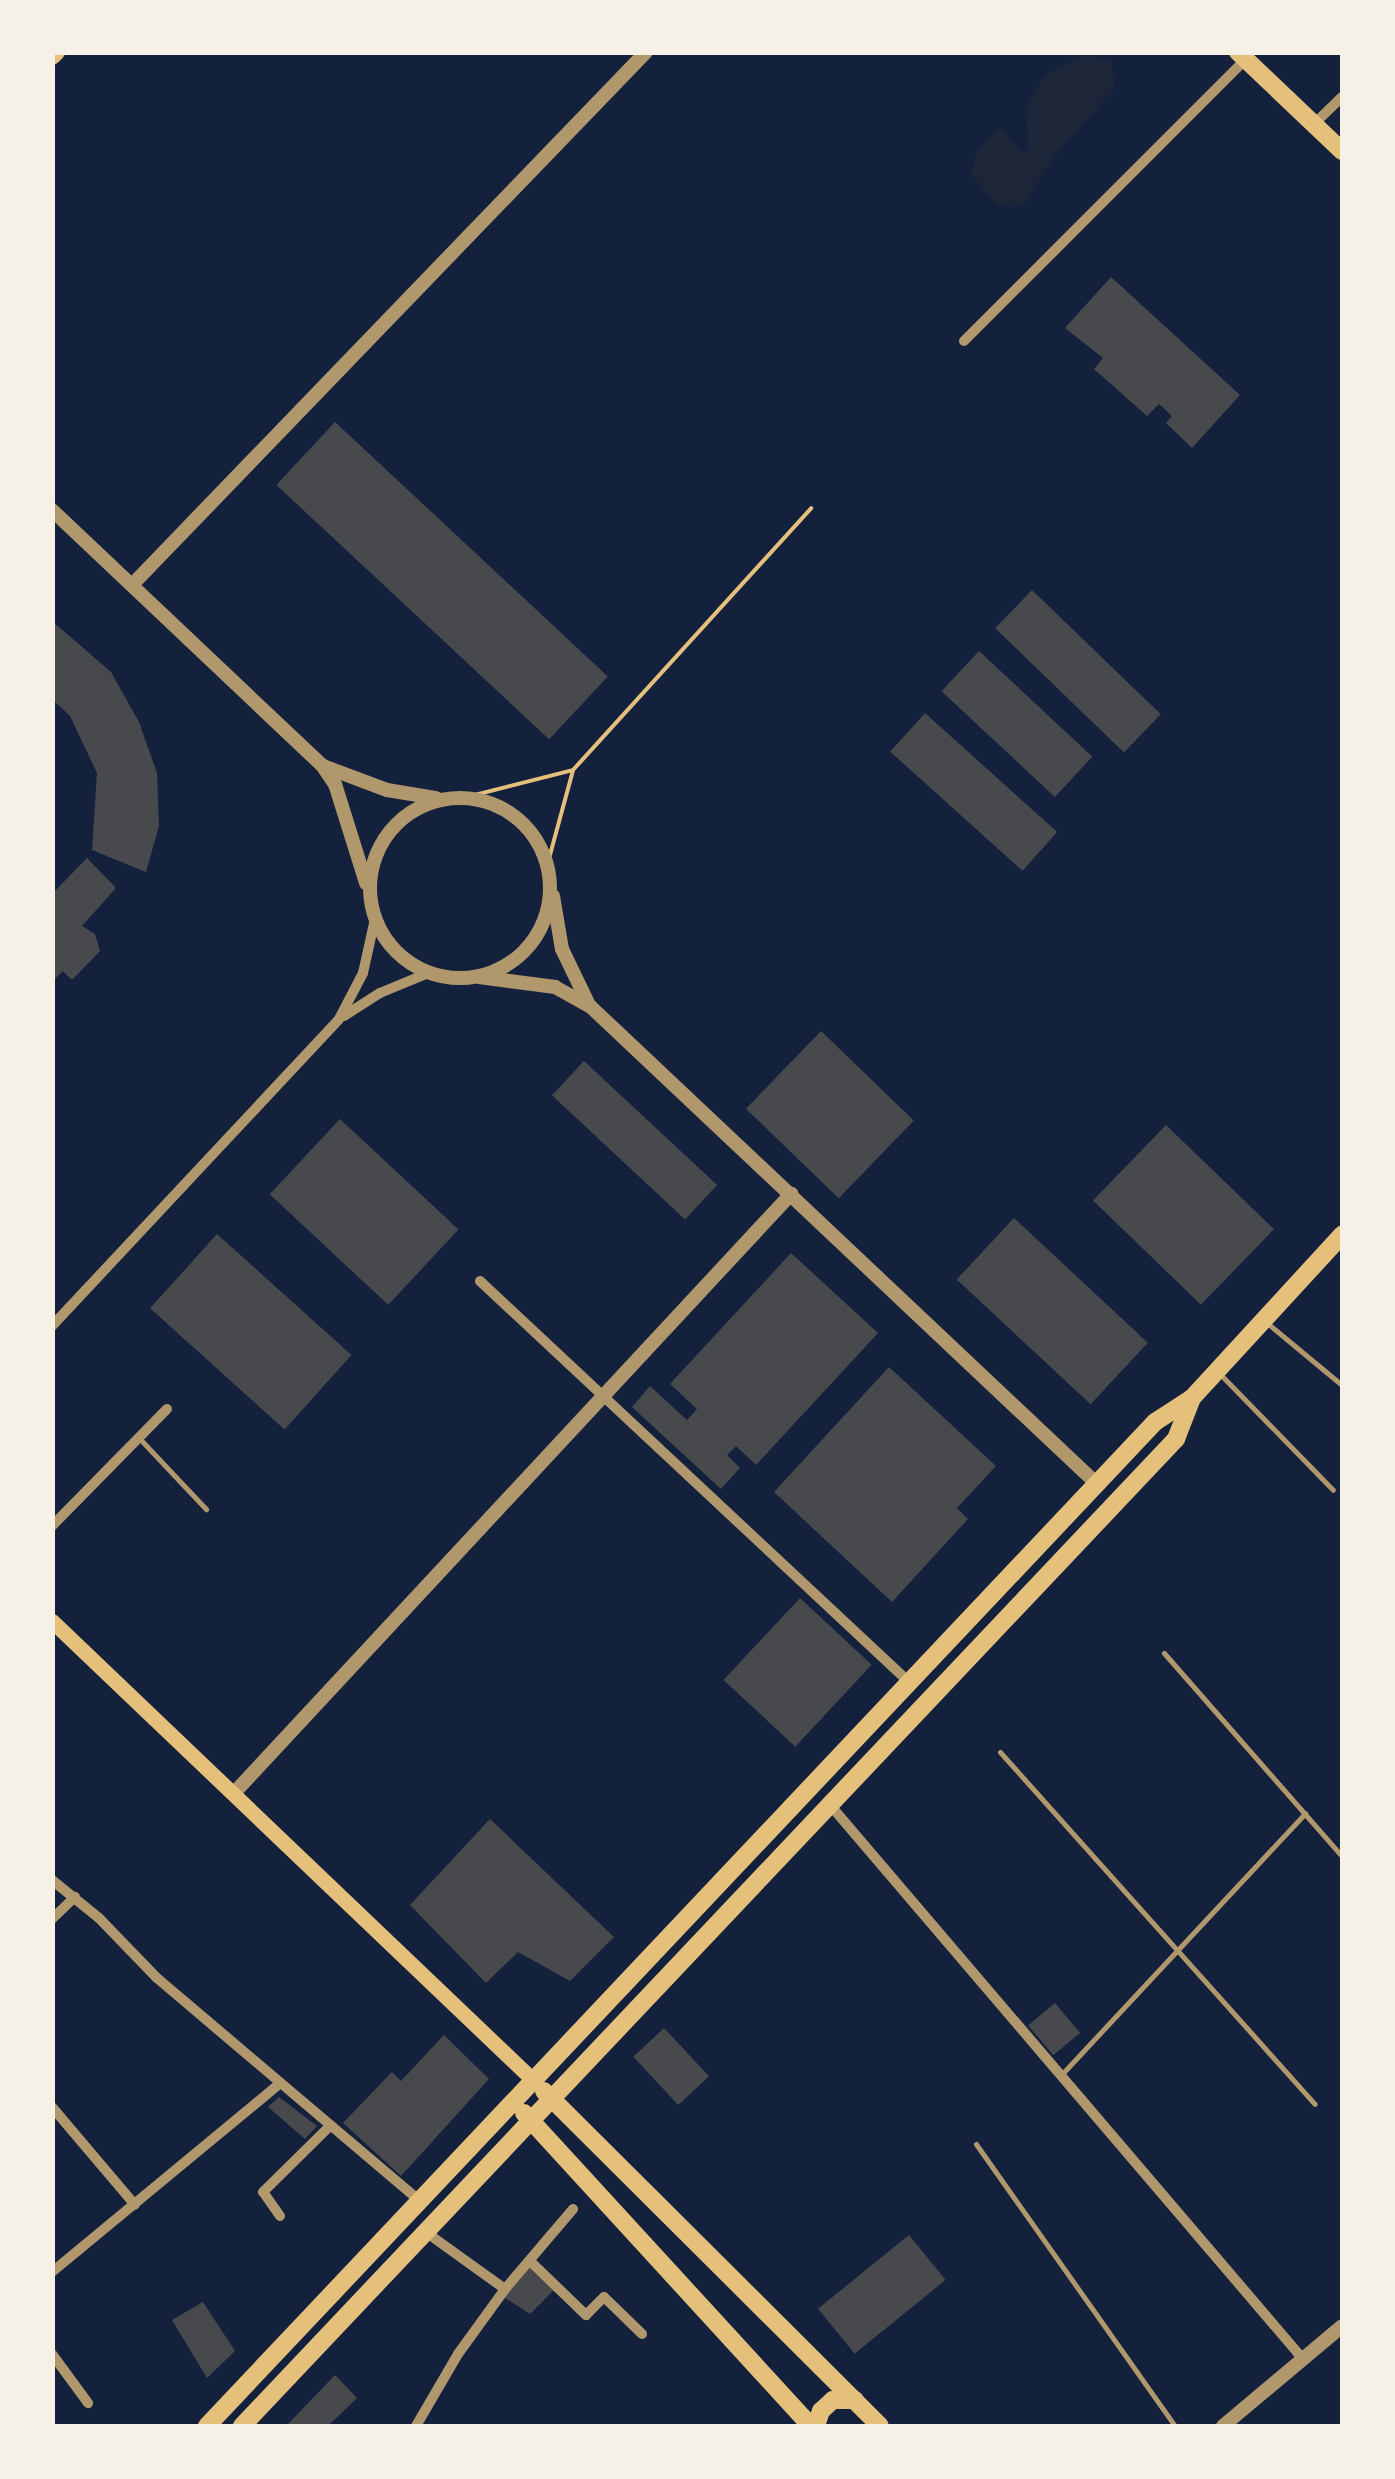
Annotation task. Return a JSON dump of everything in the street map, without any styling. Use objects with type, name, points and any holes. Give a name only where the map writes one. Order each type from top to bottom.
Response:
[{"type":"main road","points":[[1241,56],[1342,151]]},
{"type":"main road","points":[[207,2426],[1156,1422],[1192,1398],[1342,1235]]},
{"type":"main road","points":[[242,2426],[1176,1439],[1192,1398]]},
{"type":"main road","points":[[52,1621],[533,2080],[880,2426]]},
{"type":"main road","points":[[512,2101],[814,2426],[820,2411],[833,2400],[855,2400]]},
{"type":"street","points":[[132,585],[646,52]]},
{"type":"street","points":[[964,341],[1241,56]]},
{"type":"street","points":[[1314,124],[1342,97]]},
{"type":"street","points":[[52,510],[322,766],[335,784],[375,919],[363,974],[338,1019],[52,1326]]},
{"type":"street","points":[[322,766],[388,790],[492,803],[515,816],[533,834],[547,866],[562,948],[591,1007]]},
{"type":"street","points":[[370,894],[372,868],[388,834],[417,808],[441,799]]},
{"type":"street","points":[[480,977],[504,968],[524,953],[540,932],[549,908],[551,882]]},
{"type":"street","points":[[375,919],[406,960],[428,973],[554,987],[591,1007],[1097,1484]]},
{"type":"street","points":[[338,1019],[380,992],[428,973]]},
{"type":"street","points":[[235,1792],[791,1194]]},
{"type":"street","points":[[480,1282],[911,1684]]},
{"type":"street","points":[[52,1526],[167,1409]]},
{"type":"street","points":[[831,1806],[1303,2359]]},
{"type":"street","points":[[52,1880],[157,1978],[419,2200]]},
{"type":"street","points":[[52,1918],[74,1897]]},
{"type":"street","points":[[52,2272],[279,2084]]},
{"type":"street","points":[[52,2108],[135,2206]]},
{"type":"street","points":[[280,2216],[263,2192],[330,2126]]},
{"type":"street","points":[[416,2426],[458,2354],[505,2289],[574,2209]]},
{"type":"street","points":[[426,2232],[505,2289]]},
{"type":"street","points":[[530,2261],[586,2315],[604,2296],[642,2334]]},
{"type":"street","points":[[1223,2426],[1342,2326]]},
{"type":"street","points":[[52,2354],[88,2403]]},
{"type":"lane","points":[[1263,1320],[1342,1386]]},
{"type":"lane","points":[[1217,1371],[1333,1490]]},
{"type":"lane","points":[[139,1438],[206,1509]]},
{"type":"lane","points":[[1164,1652],[1342,1856]]},
{"type":"lane","points":[[1000,1752],[1315,2104]]},
{"type":"lane","points":[[1061,2075],[1304,1813]]},
{"type":"lane","points":[[976,2144],[1175,2426]]},
{"type":"path","points":[[547,866],[574,770],[812,508]]},
{"type":"path","points":[[467,797],[574,770]]},
{"type":"shaded area","points":[[1086,54],[1111,61],[1115,88],[1054,157],[1025,202],[1011,208],[997,204],[971,175],[977,150],[999,127],[1023,153],[1028,149],[1027,105],[1045,75]]},
{"type":"building","points":[[1111,277],[1240,395],[1192,448],[1166,423],[1172,416],[1159,404],[1147,416],[1094,369],[1103,358],[1065,328]]},
{"type":"building","points":[[335,422],[608,676],[549,739],[276,485]]},
{"type":"building","points":[[1032,590],[1161,714],[1124,752],[995,628]]},
{"type":"building","points":[[52,621],[111,672],[139,722],[157,773],[159,826],[146,872],[92,850],[97,773],[70,716],[52,699]]},
{"type":"building","points":[[979,651],[1092,757],[1055,797],[941,691]]},
{"type":"building","points":[[925,713],[1057,832],[1022,871],[890,752]]},
{"type":"building","points":[[87,858],[116,888],[82,926],[95,934],[100,951],[72,980],[63,971],[52,982],[52,894]]},
{"type":"building","points":[[821,1031],[914,1121],[839,1198],[746,1109]]},
{"type":"building","points":[[584,1061],[717,1185],[685,1219],[552,1095]]},
{"type":"building","points":[[340,1119],[458,1229],[388,1305],[270,1194]]},
{"type":"building","points":[[1166,1125],[1274,1229],[1201,1305],[1093,1201]]},
{"type":"building","points":[[1014,1218],[1148,1343],[1091,1404],[957,1279]]},
{"type":"building","points":[[217,1234],[352,1355],[285,1429],[150,1308]]},
{"type":"building","points":[[791,1253],[878,1333],[756,1465],[736,1446],[727,1455],[740,1468],[721,1489],[632,1407],[650,1386],[687,1420],[697,1409],[670,1384]]},
{"type":"building","points":[[889,1367],[996,1466],[957,1508],[968,1519],[892,1602],[774,1492]]},
{"type":"building","points":[[800,1598],[872,1665],[795,1747],[724,1680]]},
{"type":"building","points":[[490,1819],[614,1937],[570,1981],[518,1952],[486,1983],[410,1905]]},
{"type":"building","points":[[1055,2003],[1080,2033],[1053,2055],[1028,2025]]},
{"type":"building","points":[[664,2028],[709,2076],[678,2105],[633,2057]]},
{"type":"building","points":[[444,2035],[489,2079],[401,2176],[343,2123],[392,2072],[401,2081]]},
{"type":"building","points":[[279,2097],[317,2126],[305,2139],[268,2107]]},
{"type":"building","points":[[909,2235],[946,2280],[855,2354],[818,2309]]},
{"type":"building","points":[[530,2263],[556,2288],[530,2314],[502,2296]]},
{"type":"building","points":[[203,2302],[235,2351],[207,2378],[172,2320]]},
{"type":"building","points":[[335,2375],[357,2398],[328,2426],[286,2426]]}]
